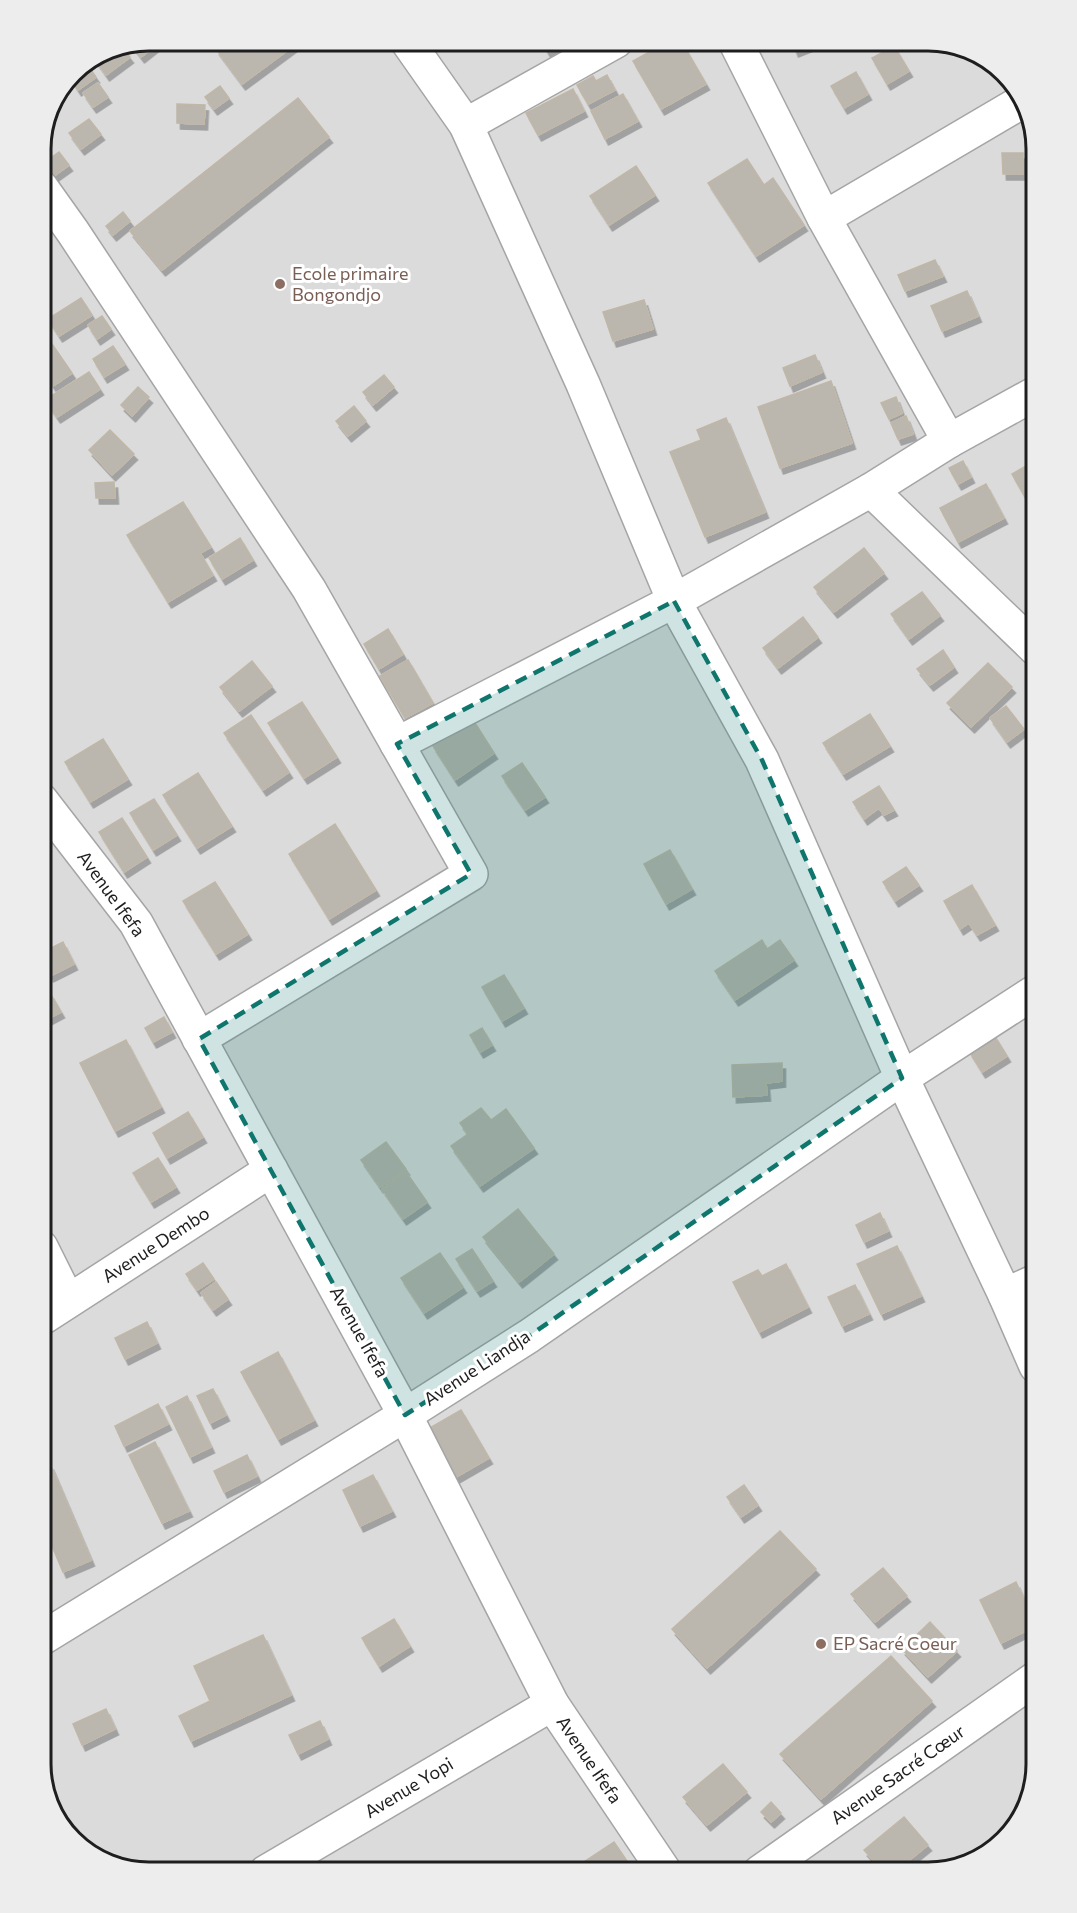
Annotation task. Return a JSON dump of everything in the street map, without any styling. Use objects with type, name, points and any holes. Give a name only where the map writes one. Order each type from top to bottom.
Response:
[{"type":"street","points":[[413,51],[466,125],[583,384],[674,601],[762,760],[902,1078],[1026,1343]]},
{"type":"street","points":[[466,125],[598,51]]},
{"type":"street","points":[[740,51],[824,218],[949,441]]},
{"type":"street","points":[[824,218],[1016,105]]},
{"type":"street","points":[[51,201],[309,589],[471,874],[199,1039]]},
{"type":"street","points":[[398,744],[674,601],[871,490],[949,441],[1026,399]]},
{"type":"street","points":[[871,490],[1026,639]]},
{"type":"street","name":"Avenue Ifefa","points":[[51,813],[136,923],[405,1415],[552,1704],[658,1862]]},
{"type":"street","name":"Avenue Liandja","points":[[51,1632],[405,1415],[529,1336],[902,1078],[1026,997]]},
{"type":"street","name":"Avenue Dembo","points":[[51,1312],[271,1170]]},
{"type":"street","points":[[51,1268],[68,1301]]},
{"type":"street","points":[[1005,1295],[1026,1286]]},
{"type":"street","name":"Avenue Sacré Cœur","points":[[774,1862],[1026,1685]]},
{"type":"street","name":"Avenue Yopi","points":[[283,1862],[552,1704]]},
{"type":"highlighted area","points":[[674,601],[762,760],[902,1078],[529,1336],[405,1415],[199,1039],[471,874],[397,744]]},
{"type":"shaded area","points":[[935,51],[960,56],[983,67],[1002,84],[1016,105],[1023,123],[1026,148],[1026,1764],[1023,1790],[1013,1813],[1006,1824],[988,1842],[972,1852],[954,1859],[928,1862],[142,1862],[117,1857],[94,1846],[75,1829],[61,1808],[54,1790],[51,1764],[51,142],[54,123],[61,105],[84,75],[117,56],[136,52]]},
{"type":"building","points":[[149,51],[141,57],[137,52]]},
{"type":"building","points":[[217,51],[287,51],[242,84]]},
{"type":"building","points":[[651,51],[687,51],[706,84],[661,109],[633,61]]},
{"type":"building","points":[[885,51],[897,51],[909,71],[887,84],[872,58]]},
{"type":"building","points":[[127,54],[130,57],[106,75],[99,65]]},
{"type":"building","points":[[91,70],[96,77],[78,90],[75,85]]},
{"type":"building","points":[[856,72],[868,94],[844,108],[831,86]]},
{"type":"building","points":[[607,75],[615,90],[588,104],[577,85],[593,76],[596,81]]},
{"type":"building","points":[[98,83],[108,97],[93,107],[83,93]]},
{"type":"building","points":[[220,86],[229,98],[214,109],[205,97]]},
{"type":"building","points":[[573,89],[584,111],[538,135],[526,113]]},
{"type":"building","points":[[623,94],[638,121],[605,139],[591,111]]},
{"type":"building","points":[[298,98],[329,137],[162,270],[130,231]]},
{"type":"building","points":[[177,104],[205,105],[204,124],[177,123]]},
{"type":"building","points":[[89,119],[101,134],[81,149],[69,133]]},
{"type":"building","points":[[59,152],[69,165],[51,178],[51,158]]},
{"type":"building","points":[[1002,153],[1023,153],[1023,174],[1003,174]]},
{"type":"building","points":[[747,159],[764,185],[773,178],[804,225],[756,256],[708,183]]},
{"type":"building","points":[[636,166],[655,195],[609,225],[590,196]]},
{"type":"building","points":[[123,212],[130,221],[113,235],[106,226]]},
{"type":"building","points":[[935,260],[943,276],[905,291],[898,275]]},
{"type":"building","points":[[967,291],[978,316],[942,331],[931,306]]},
{"type":"building","points":[[81,298],[92,315],[59,336],[51,324],[51,317]]},
{"type":"building","points":[[644,300],[653,329],[613,341],[603,312]]},
{"type":"building","points":[[102,316],[111,329],[97,339],[88,325]]},
{"type":"building","points":[[51,345],[72,373],[53,386],[51,383]]},
{"type":"building","points":[[113,346],[125,364],[104,377],[93,359]]},
{"type":"building","points":[[815,355],[822,372],[790,386],[783,368]]},
{"type":"building","points":[[89,372],[100,389],[57,417],[51,408],[51,396]]},
{"type":"building","points":[[384,375],[394,387],[373,405],[363,392]]},
{"type":"building","points":[[831,381],[852,443],[780,468],[758,407]]},
{"type":"building","points":[[138,387],[149,397],[132,416],[121,405]]},
{"type":"building","points":[[896,397],[902,413],[889,419],[881,403]]},
{"type":"building","points":[[354,406],[366,421],[348,436],[336,421]]},
{"type":"building","points":[[906,416],[913,434],[898,439],[891,423]]},
{"type":"building","points":[[726,418],[765,512],[705,537],[670,452],[701,440],[697,430]]},
{"type":"building","points":[[110,430],[134,454],[112,475],[89,450]]},
{"type":"building","points":[[963,461],[971,477],[958,484],[949,468]]},
{"type":"building","points":[[1026,466],[1026,499],[1012,474]]},
{"type":"building","points":[[114,482],[115,498],[96,498],[95,483]]},
{"type":"building","points":[[986,484],[1004,518],[958,542],[940,508]]},
{"type":"building","points":[[183,502],[211,547],[200,553],[213,575],[168,602],[127,535]]},
{"type":"building","points":[[240,538],[253,560],[222,579],[209,558]]},
{"type":"building","points":[[864,548],[884,573],[834,612],[814,587]]},
{"type":"building","points":[[922,592],[940,615],[909,639],[891,614]]},
{"type":"building","points":[[803,617],[818,637],[778,668],[763,648]]},
{"type":"building","points":[[388,629],[403,654],[379,669],[364,644]]},
{"type":"building","points":[[943,650],[954,667],[930,685],[917,669]]},
{"type":"building","points":[[408,660],[433,703],[405,718],[380,676]]},
{"type":"building","points":[[252,661],[272,686],[239,711],[220,687]]},
{"type":"building","points":[[988,663],[1012,687],[971,727],[947,703]]},
{"type":"building","points":[[302,702],[337,757],[304,778],[268,723]]},
{"type":"building","points":[[1006,706],[1024,729],[1007,742],[990,718]]},
{"type":"building","points":[[870,714],[890,746],[843,774],[823,743]]},
{"type":"building","points":[[251,715],[289,772],[263,790],[224,733]]},
{"type":"building","points":[[473,720],[494,753],[455,780],[433,746]]},
{"type":"building","points":[[103,739],[128,779],[90,802],[65,762]]},
{"type":"building","points":[[522,763],[545,797],[525,810],[502,776]]},
{"type":"building","points":[[198,773],[232,826],[197,848],[163,795]]},
{"type":"building","points":[[879,786],[894,810],[884,815],[879,808],[864,819],[853,802]]},
{"type":"building","points":[[154,799],[177,835],[153,850],[130,813]]},
{"type":"building","points":[[122,818],[147,857],[124,872],[99,832]]},
{"type":"building","points":[[335,824],[376,890],[329,919],[289,854]]},
{"type":"building","points":[[670,850],[692,889],[666,904],[644,864]]},
{"type":"building","points":[[906,867],[919,885],[895,901],[883,882]]},
{"type":"building","points":[[215,882],[248,934],[216,954],[183,901]]},
{"type":"building","points":[[972,885],[995,925],[977,935],[969,923],[960,929],[944,901]]},
{"type":"building","points":[[762,940],[767,949],[780,940],[794,960],[735,1000],[715,971]]},
{"type":"building","points":[[63,942],[74,964],[51,976],[51,948]]},
{"type":"building","points":[[504,975],[524,1008],[502,1021],[482,987]]},
{"type":"building","points":[[51,995],[61,1012],[51,1017]]},
{"type":"building","points":[[164,1017],[172,1032],[153,1042],[145,1028]]},
{"type":"building","points":[[482,1028],[492,1045],[480,1052],[470,1035]]},
{"type":"building","points":[[994,1035],[1007,1056],[982,1072],[969,1051]]},
{"type":"building","points":[[126,1040],[161,1107],[115,1131],[80,1063]]},
{"type":"building","points":[[782,1063],[782,1081],[766,1083],[767,1095],[733,1097],[732,1065]]},
{"type":"building","points":[[481,1108],[491,1120],[506,1109],[534,1148],[480,1186],[451,1146],[468,1134],[460,1123]]},
{"type":"building","points":[[188,1112],[203,1137],[167,1158],[153,1133]]},
{"type":"building","points":[[386,1142],[406,1169],[380,1187],[361,1160]]},
{"type":"building","points":[[158,1158],[176,1187],[151,1202],[133,1173]]},
{"type":"building","points":[[406,1172],[427,1202],[403,1219],[382,1189]]},
{"type":"building","points":[[518,1209],[554,1254],[519,1282],[483,1237]]},
{"type":"building","points":[[880,1213],[888,1231],[864,1242],[856,1225]]},
{"type":"building","points":[[897,1246],[921,1296],[881,1314],[857,1264]]},
{"type":"building","points":[[472,1249],[493,1281],[477,1291],[456,1259]]},
{"type":"building","points":[[440,1253],[463,1287],[424,1313],[401,1278]]},
{"type":"building","points":[[203,1263],[214,1279],[197,1290],[186,1274]]},
{"type":"building","points":[[786,1264],[808,1307],[759,1332],[733,1282],[758,1270],[762,1276]]},
{"type":"building","points":[[216,1282],[228,1299],[213,1310],[201,1293]]},
{"type":"building","points":[[855,1285],[869,1314],[842,1326],[828,1297]]},
{"type":"building","points":[[147,1322],[157,1343],[125,1359],[115,1338]]},
{"type":"building","points":[[278,1352],[314,1420],[278,1439],[241,1372]]},
{"type":"building","points":[[213,1389],[226,1415],[210,1423],[197,1396]]},
{"type":"building","points":[[187,1396],[211,1447],[190,1457],[166,1407]]},
{"type":"building","points":[[158,1404],[168,1424],[124,1446],[115,1426]]},
{"type":"building","points":[[461,1410],[489,1458],[449,1481],[421,1433]]},
{"type":"building","points":[[155,1442],[189,1511],[162,1523],[129,1455]]},
{"type":"building","points":[[247,1455],[257,1476],[224,1492],[214,1471]]},
{"type":"building","points":[[51,1466],[91,1560],[63,1572],[51,1544]]},
{"type":"building","points":[[373,1475],[392,1511],[360,1526],[343,1490]]},
{"type":"building","points":[[744,1485],[758,1505],[741,1517],[727,1497]]},
{"type":"building","points":[[780,1531],[816,1569],[707,1668],[672,1629]]},
{"type":"building","points":[[883,1568],[907,1596],[875,1622],[851,1594]]},
{"type":"building","points":[[1016,1582],[1026,1604],[1026,1631],[1001,1643],[980,1600]]},
{"type":"building","points":[[394,1619],[410,1646],[379,1666],[362,1638]]},
{"type":"building","points":[[930,1622],[957,1651],[928,1677],[902,1649]]},
{"type":"building","points":[[263,1635],[291,1695],[191,1741],[179,1716],[210,1701],[194,1666]]},
{"type":"building","points":[[891,1656],[932,1701],[821,1799],[780,1754]]},
{"type":"building","points":[[106,1709],[115,1729],[82,1745],[73,1724]]},
{"type":"building","points":[[320,1721],[328,1739],[298,1754],[289,1735]]},
{"type":"building","points":[[723,1764],[747,1792],[707,1825],[683,1797]]},
{"type":"building","points":[[771,1802],[781,1813],[771,1822],[761,1812]]},
{"type":"building","points":[[904,1817],[928,1845],[907,1862],[875,1862],[864,1850]]},
{"type":"building","points":[[614,1842],[627,1861],[625,1862],[584,1862]]},
{"type":"place","name":"Ecole primaire Bongondjo","points":[[280,284]]},
{"type":"place","name":"EP Sacré Coeur","points":[[821,1644]]}]
